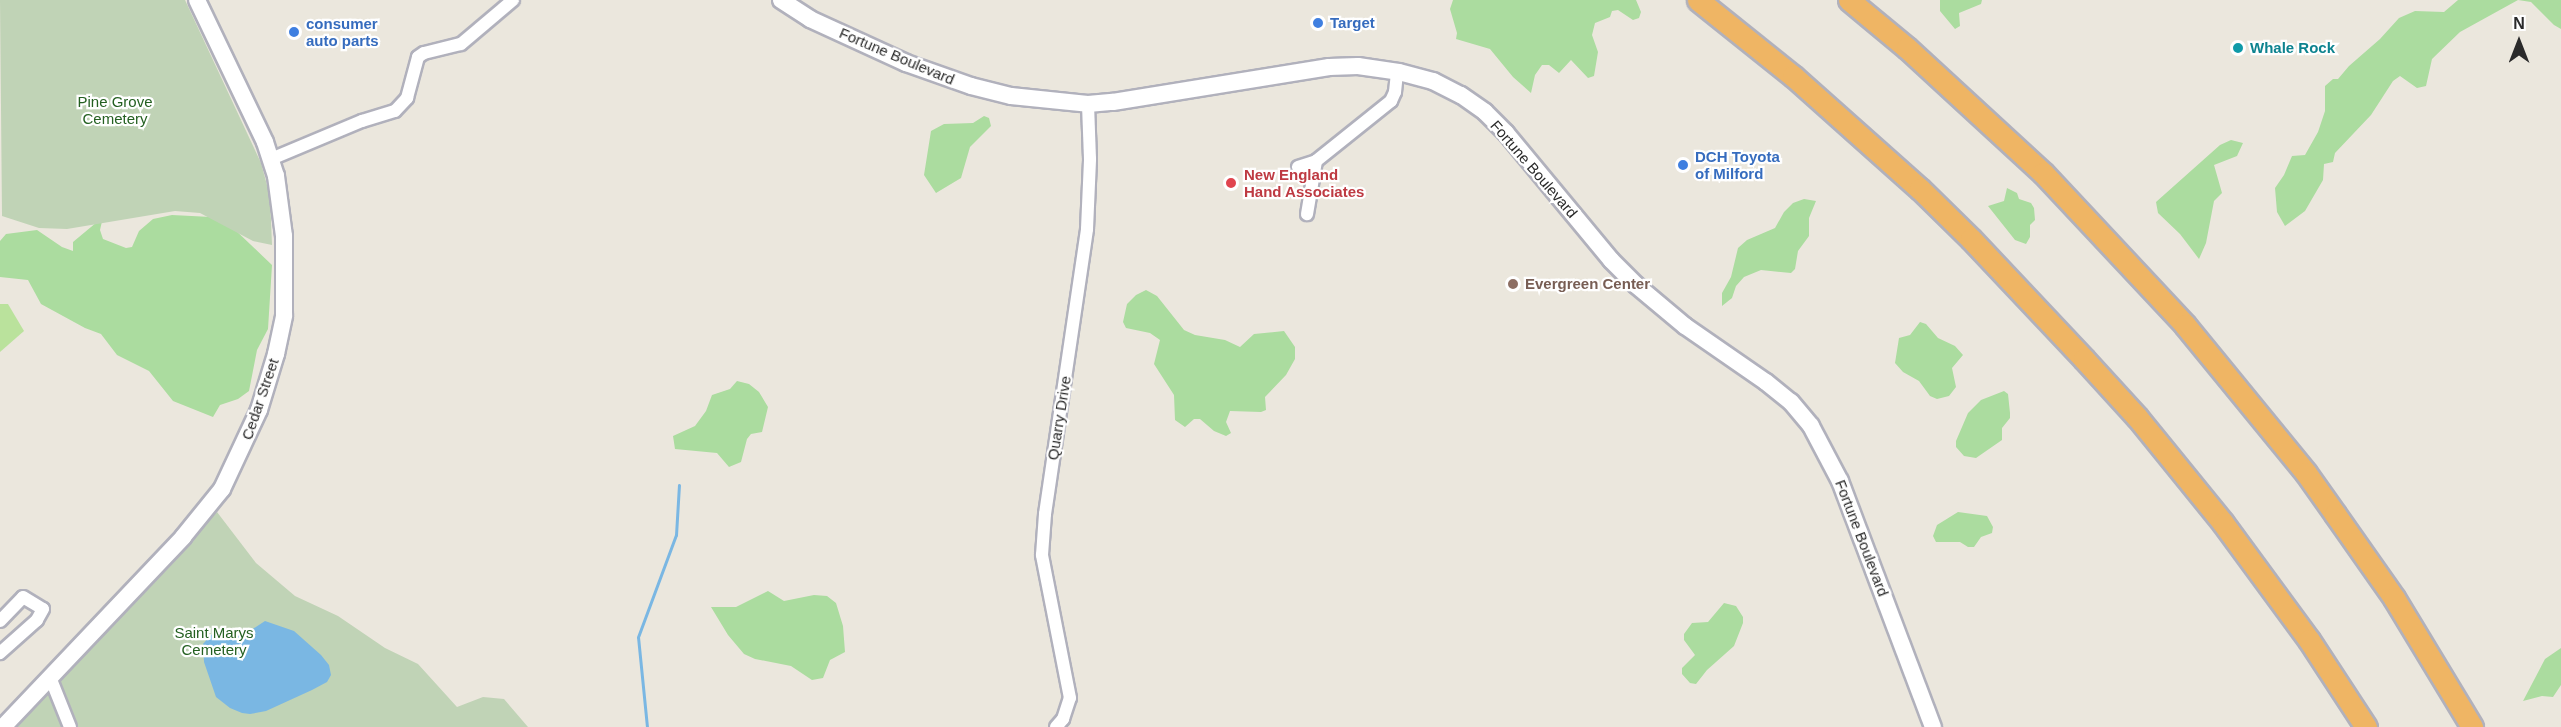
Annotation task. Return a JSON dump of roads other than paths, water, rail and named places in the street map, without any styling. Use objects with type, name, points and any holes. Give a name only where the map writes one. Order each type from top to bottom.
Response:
[{"type":"highway","points":[[1698,0],[1793,76],[1920,189],[1971,239],[2137,417],[2223,523],[2309,640],[2366,727]]},
{"type":"highway","points":[[1849,0],[1908,48],[2043,172],[2185,325],[2306,473],[2394,598],[2472,727]]},
{"type":"main road","name":"Cedar Street","points":[[4,720],[50,677],[183,537],[222,489],[259,411],[284,315],[284,236],[281,204],[271,159],[197,0]]},
{"type":"main road","name":"Fortune Boulevard","points":[[781,0],[810,19],[906,63],[971,86],[1011,96],[1088,104],[1113,102],[1329,67],[1367,67],[1397,72],[1433,81],[1461,95],[1485,112],[1506,133],[1611,260],[1636,285],[1685,326],[1791,402],[1811,426],[1840,481],[1933,727]]},
{"type":"street","points":[[271,159],[362,121],[394,111],[407,98],[418,57],[424,53],[461,44],[513,0]]},
{"type":"street","points":[[1298,167],[1316,161],[1391,101],[1397,72]]},
{"type":"street","name":"Quarry Drive","points":[[1056,727],[1063,719],[1070,698],[1042,555],[1045,514],[1088,229],[1090,159],[1088,104]]},
{"type":"street","points":[[1306,214],[1316,161]]},
{"type":"street","points":[[0,621],[22,597],[43,609],[37,620],[0,653]]},
{"type":"street","points":[[50,677],[70,727]]},
{"type":"water","points":[[265,621],[294,631],[321,655],[329,665],[331,675],[327,682],[266,711],[242,713],[230,708],[216,697],[204,662],[203,644],[211,635],[222,629],[234,629],[245,634]]},
{"type":"waterway","points":[[647,727],[638,637],[676,535],[679,485]]},
{"type":"place","name":"Target","points":[[1318,23]]},
{"type":"place","name":"consumer auto parts","points":[[294,32]]},
{"type":"place","name":"Whale Rock","points":[[2238,48]]},
{"type":"place","name":"DCH Toyota of Milford","points":[[1683,165]]},
{"type":"place","name":"New England Hand Associates","points":[[1231,183]]},
{"type":"place","name":"Evergreen Center","points":[[1513,284]]},
{"type":"park label","name":"Pine Grove Cemetery","points":[[115,110]]},
{"type":"park label","name":"Saint Marys Cemetery","points":[[214,640]]}]
